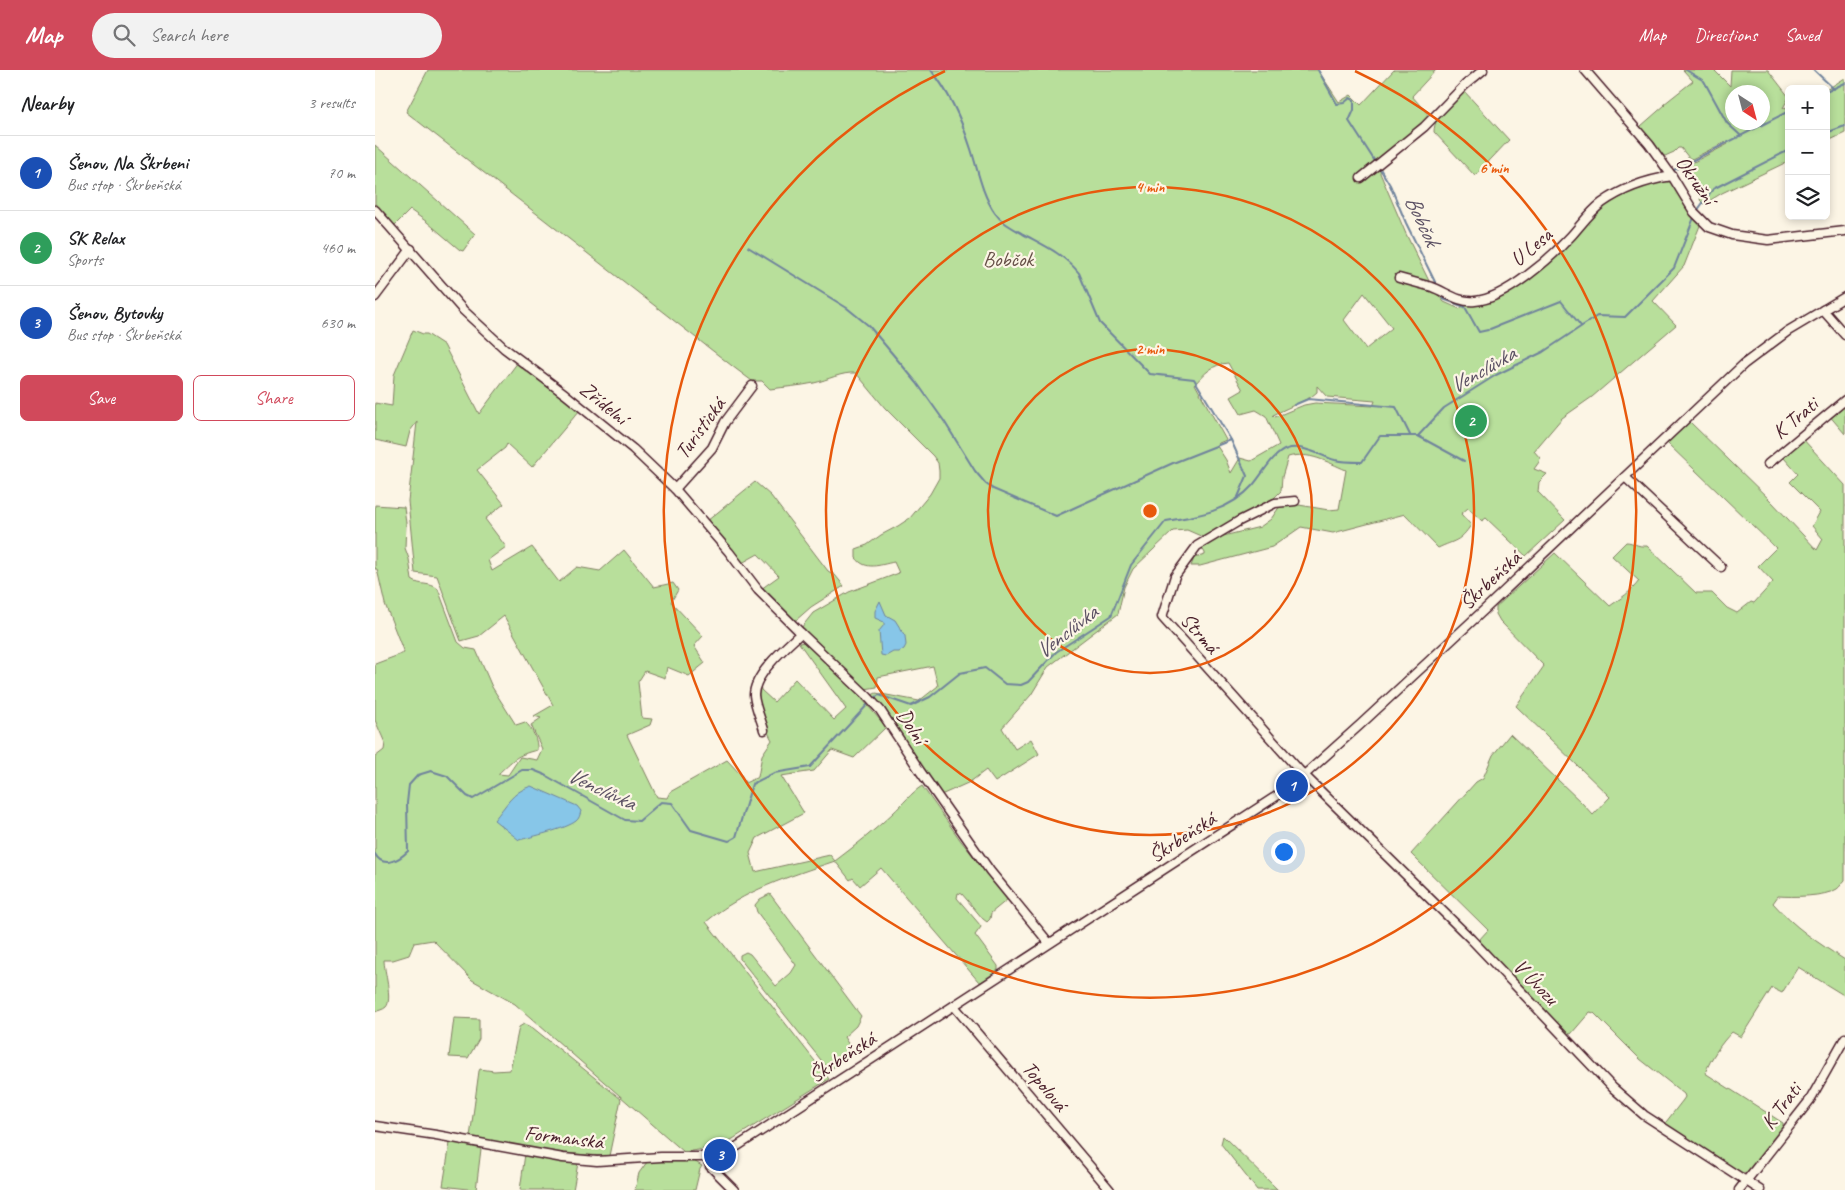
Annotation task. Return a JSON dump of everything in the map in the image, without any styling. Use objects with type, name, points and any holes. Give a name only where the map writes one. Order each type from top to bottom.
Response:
[{"type":"street","points":[[1361,178],[1424,127],[1465,85],[1483,70]]},
{"type":"street","name":"Okružní","points":[[1585,70],[1649,144],[1697,215],[1709,227],[1733,235],[1768,240],[1845,231]]},
{"type":"street","name":"U Lesa","points":[[1399,278],[1433,288],[1460,300],[1473,302],[1489,299],[1543,264],[1602,203],[1647,180],[1672,176]]},
{"type":"street","name":"Zřídelní","points":[[375,210],[463,310],[504,348],[584,408],[675,489],[729,552],[758,590],[801,633]]},
{"type":"street","points":[[375,297],[411,249]]},
{"type":"street","name":"Škrbeňská","points":[[707,1157],[720,1156],[739,1146],[1292,786],[1484,610],[1744,364],[1788,331],[1845,297]]},
{"type":"street","points":[[1823,310],[1845,335]]},
{"type":"street","name":"Turistická","points":[[675,489],[711,448],[725,422],[752,386]]},
{"type":"street","name":"K Trati","points":[[1768,464],[1845,400]]},
{"type":"street","points":[[1625,477],[1721,567]]},
{"type":"street","name":"Strmá","points":[[1295,501],[1275,503],[1239,521],[1197,546],[1175,576],[1162,617],[1305,775]]},
{"type":"street","points":[[764,730],[754,698],[757,682],[782,650],[801,633]]},
{"type":"street","name":"Dolní","points":[[801,633],[868,697],[887,719],[920,771],[990,870],[1049,943]]},
{"type":"street","name":"V Úvozu","points":[[1305,775],[1471,939],[1613,1088],[1644,1115],[1760,1190]]},
{"type":"street","name":"Topolová","points":[[954,1006],[1110,1190]]},
{"type":"street","name":"K Trati","points":[[1739,1190],[1809,1100],[1845,1038]]},
{"type":"street","name":"Formanská","points":[[375,1126],[522,1151],[597,1161],[661,1157],[707,1157]]},
{"type":"street","points":[[707,1157],[710,1166],[734,1190]]},
{"type":"green space","points":[[428,70],[1318,70],[1339,102],[1351,95],[1361,105],[1394,70],[1436,70],[1412,96],[1431,118],[1383,157],[1380,173],[1406,234],[1430,283],[1403,277],[1396,282],[1436,292],[1444,302],[1460,309],[1463,305],[1481,305],[1500,296],[1573,238],[1606,205],[1655,181],[1673,182],[1701,223],[1684,266],[1653,301],[1676,325],[1592,397],[1562,418],[1534,451],[1540,458],[1534,469],[1547,474],[1539,482],[1538,492],[1565,520],[1526,556],[1486,518],[1482,521],[1468,508],[1461,514],[1471,525],[1464,535],[1438,548],[1405,514],[1333,533],[1301,527],[1272,547],[1200,566],[1191,566],[1194,558],[1205,555],[1200,545],[1211,539],[1260,527],[1271,519],[1280,506],[1293,504],[1329,510],[1339,509],[1346,470],[1311,456],[1288,457],[1282,477],[1281,491],[1269,503],[1203,537],[1187,530],[1173,531],[1133,569],[1124,587],[1118,614],[1048,667],[1031,695],[1002,728],[1015,749],[1031,739],[1039,754],[995,782],[986,770],[970,782],[941,795],[885,708],[870,696],[876,693],[919,701],[938,686],[933,666],[878,677],[877,687],[865,689],[849,675],[863,700],[886,727],[854,758],[832,750],[814,771],[781,776],[804,813],[757,838],[750,853],[755,872],[830,855],[835,861],[751,893],[706,922],[829,1079],[720,1147],[684,1152],[515,1004],[472,980],[433,940],[414,943],[409,955],[393,960],[384,960],[389,998],[385,1008],[375,1012],[375,757],[384,750],[385,743],[375,720],[375,664],[404,653],[385,604],[377,569],[375,569],[375,505],[404,507],[406,523],[405,548],[409,559],[412,580],[432,585],[438,589],[458,642],[465,648],[476,650],[492,687],[516,725],[525,722],[534,734],[537,750],[515,759],[498,774],[508,775],[520,757],[537,760],[542,749],[531,725],[541,718],[534,716],[553,705],[504,616],[479,636],[461,641],[437,576],[415,573],[408,501],[417,422],[410,431],[406,447],[375,440],[375,403],[392,406],[394,375],[413,330],[427,334],[444,345],[479,414],[518,362],[580,410],[532,467],[507,444],[505,448],[477,470],[504,504],[485,519],[506,547],[488,560],[492,571],[532,547],[559,582],[577,567],[600,571],[624,550],[654,587],[673,583],[678,590],[671,602],[703,636],[694,646],[705,663],[689,676],[667,667],[665,678],[645,671],[638,682],[642,718],[652,719],[650,725],[627,735],[657,797],[667,798],[670,792],[727,760],[742,776],[745,783],[758,777],[762,755],[772,740],[761,713],[760,684],[761,690],[774,702],[795,679],[834,720],[846,709],[799,643],[810,641],[801,628],[813,613],[849,592],[899,573],[894,562],[873,566],[864,565],[856,558],[856,549],[867,545],[910,518],[930,494],[939,478],[938,463],[885,408],[856,373],[840,375],[809,384],[770,389],[762,381],[752,381],[406,112]],"holes":[[[1364,293],[1392,328],[1366,349],[1344,320]],[[1228,363],[1243,390],[1231,397],[1241,414],[1256,410],[1266,416],[1279,445],[1251,461],[1240,458],[1231,473],[1226,460],[1217,446],[1226,440],[1195,384],[1210,370]],[[1317,386],[1327,397],[1375,401],[1373,406],[1315,403],[1304,405],[1275,417],[1273,415],[1311,397],[1317,392]]]},
{"type":"green space","points":[[1683,70],[1714,70],[1729,85],[1725,85],[1725,130],[1770,130],[1770,85],[1730,85],[1731,70],[1768,70],[1785,92],[1785,104],[1783,108],[1785,108],[1785,163],[1722,193],[1704,204],[1700,200],[1704,188],[1692,183],[1684,172],[1688,165],[1728,144],[1725,142],[1692,159],[1681,148],[1665,156],[1661,154],[1654,142],[1640,128],[1664,104],[1693,81]]},
{"type":"green space","points":[[1845,78],[1845,133],[1830,140],[1830,130],[1830,87]]},
{"type":"green space","points":[[1464,91],[1509,140],[1475,176],[1434,132],[1440,114]]},
{"type":"green space","points":[[375,145],[475,234],[463,251],[410,210],[395,225],[375,208]]},
{"type":"green space","points":[[1845,401],[1845,434],[1828,414]]},
{"type":"green space","points":[[1690,422],[1772,502],[1817,550],[1823,539],[1812,526],[1820,512],[1790,482],[1798,474],[1784,458],[1783,452],[1801,437],[1845,485],[1845,880],[1832,892],[1808,896],[1778,896],[1773,903],[1789,920],[1845,960],[1845,996],[1798,967],[1782,993],[1772,988],[1741,1037],[1732,1032],[1713,1056],[1705,1073],[1783,1123],[1783,1127],[1752,1168],[1747,1172],[1741,1173],[1667,1127],[1666,1122],[1685,1097],[1684,1094],[1640,1059],[1594,1013],[1590,1012],[1571,1034],[1567,1033],[1478,941],[1488,930],[1411,854],[1476,782],[1483,778],[1493,755],[1510,734],[1593,815],[1610,797],[1516,706],[1544,666],[1500,621],[1496,614],[1496,607],[1555,553],[1610,606],[1629,592],[1639,581],[1612,556],[1626,542],[1647,546],[1696,593],[1712,593],[1727,608],[1737,613],[1751,602],[1754,603],[1773,582],[1758,566],[1776,548],[1667,443]]},
{"type":"green space","points":[[755,482],[771,496],[828,571],[835,575],[844,586],[811,607],[795,621],[789,620],[761,589],[779,576],[758,554],[742,563],[707,521]]},
{"type":"green space","points":[[922,786],[961,841],[1008,899],[991,913],[990,919],[987,922],[962,894],[958,893],[957,898],[980,925],[981,927],[975,935],[998,966],[998,970],[979,982],[881,868],[860,886],[853,878],[850,880],[835,861],[879,826]]},
{"type":"green space","points":[[770,894],[861,1016],[856,1026],[844,1037],[852,1050],[851,1054],[829,1070],[740,959],[740,955],[746,952],[750,954],[776,986],[791,973],[796,965],[757,912],[755,905],[760,899]]},
{"type":"green space","points":[[454,1018],[479,1019],[479,1039],[468,1058],[449,1057]]},
{"type":"green space","points":[[524,1024],[533,1028],[621,1099],[609,1156],[556,1152],[470,1137],[479,1071],[480,1069],[494,1071],[510,1070],[519,1027]]},
{"type":"green space","points":[[1223,1136],[1278,1190],[1257,1190],[1221,1144]]},
{"type":"green space","points":[[454,1142],[481,1149],[476,1190],[443,1186],[450,1143]]},
{"type":"green space","points":[[525,1154],[577,1162],[573,1190],[520,1190]]},
{"type":"green space","points":[[692,1160],[702,1166],[695,1190],[635,1190],[639,1173],[647,1162]]},
{"type":"water","points":[[880,601],[886,615],[895,620],[905,636],[906,645],[899,652],[893,652],[886,656],[881,655],[879,631],[884,622],[875,618],[875,611]]},
{"type":"water","points":[[531,786],[577,806],[581,811],[578,819],[557,830],[519,840],[494,820],[514,796]]},
{"type":"waterway","points":[[931,70],[950,98],[971,149],[984,190],[998,217],[1053,250],[1073,266],[1079,273],[1100,323],[1150,374],[1194,379],[1231,440],[1247,476],[1238,497]]},
{"type":"waterway","name":"Bobčok","points":[[1318,70],[1337,104],[1344,103],[1350,98],[1354,100],[1354,110],[1349,121],[1376,163]]},
{"type":"waterway","points":[[1686,70],[1704,81],[1727,123],[1740,135]]},
{"type":"waterway","points":[[1814,70],[1834,89]]},
{"type":"waterway","points":[[1830,90],[1845,83]]},
{"type":"waterway","points":[[1674,170],[1785,113]]},
{"type":"waterway","name":"Venclůvka","points":[[1830,132],[1845,126]]},
{"type":"waterway","name":"Venclůvka","points":[[1697,211],[1713,189],[1785,152]]},
{"type":"waterway","name":"Bobčok","points":[[1379,167],[1390,185],[1406,223],[1437,286]]},
{"type":"waterway","name":"Venclůvka","points":[[873,699],[879,695],[911,706],[930,697],[960,673],[985,668],[1005,684],[1021,685],[1028,682],[1056,652],[1111,616],[1131,565],[1166,521],[1213,511],[1234,501],[1253,485],[1277,455],[1287,449],[1299,448],[1335,460],[1362,462],[1380,436],[1418,436],[1444,408],[1496,375],[1543,352],[1597,316],[1625,317],[1674,268],[1695,215]]},
{"type":"waterway","points":[[748,247],[847,308],[869,326],[917,383],[944,421],[975,471],[986,484],[993,489],[1056,516],[1173,463],[1231,440]]},
{"type":"waterway","name":"Bobčok","points":[[1441,295],[1443,299],[1465,307],[1479,332],[1488,330]]},
{"type":"waterway","name":"Bobčok","points":[[1490,329],[1561,301],[1581,326]]},
{"type":"waterway","points":[[1294,405],[1308,399],[1396,407],[1410,435]]},
{"type":"waterway","points":[[1418,436],[1464,461]]},
{"type":"waterway","name":"Venclůvka","points":[[375,854],[378,859],[391,862],[408,851],[407,803],[409,785],[418,775],[431,771],[447,776],[467,796],[473,799],[522,770],[533,770],[625,820],[639,821],[661,802],[672,803],[691,830],[729,841],[736,837],[752,784],[774,773],[810,767],[870,702]]},
{"type":"place","name":"SK Relax","points":[[1471,421]]},
{"type":"place","name":"Šenov, Na Škrbeni","points":[[1292,786]]},
{"type":"place","name":"Šenov, Bytovky","points":[[720,1155]]}]
